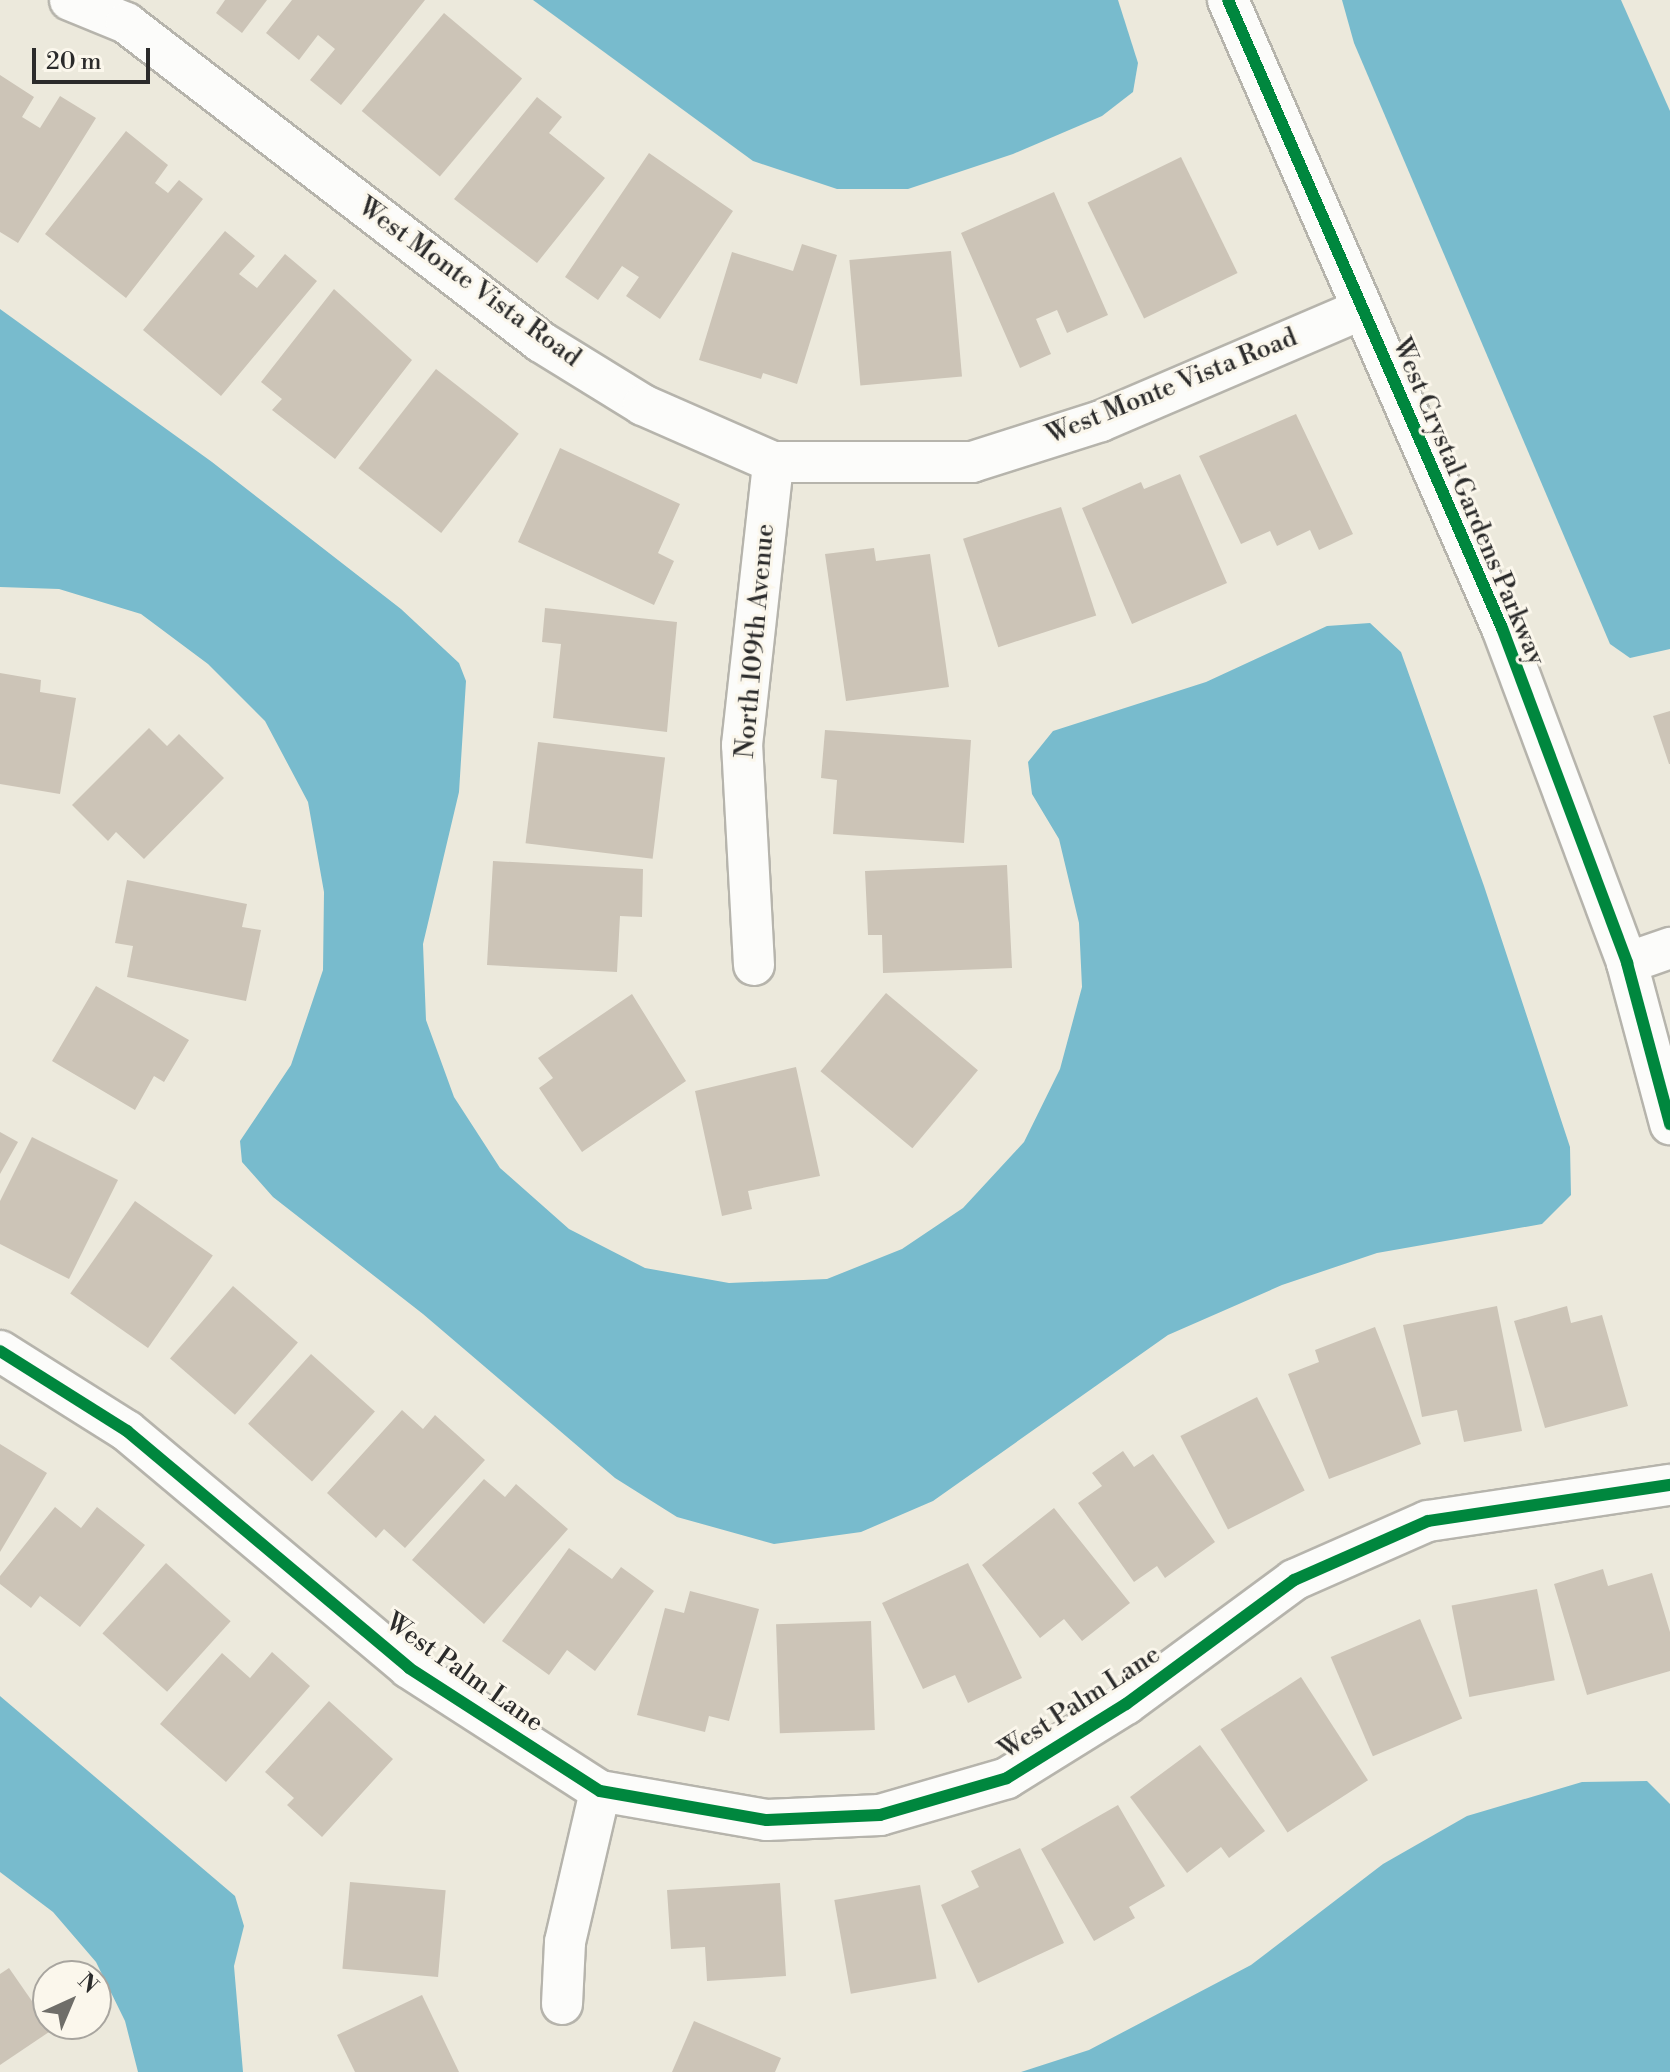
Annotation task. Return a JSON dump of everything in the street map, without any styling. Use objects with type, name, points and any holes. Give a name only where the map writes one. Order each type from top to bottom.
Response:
[{"type":"street","name":"West Monte Vista Road","points":[[70,0],[126,23],[541,342],[643,405],[773,462],[972,462],[1101,421],[1360,310]]},
{"type":"street","name":"West Crystal Gardens Parkway","points":[[1228,0],[1360,310],[1502,628],[1627,963],[1670,1124]]},
{"type":"street","name":"North 109th Avenue","points":[[754,965],[742,745],[773,462]]},
{"type":"street","points":[[1627,963],[1670,948]]},
{"type":"street","name":"West Palm Lane","points":[[0,1351],[127,1431],[409,1668],[600,1791],[767,1820],[894,1811],[1007,1778],[1126,1704],[1294,1580],[1428,1521],[1670,1485]]},
{"type":"street","points":[[562,2004],[565,1942],[600,1791]]},
{"type":"water","points":[[533,0],[1118,0],[1138,63],[1133,92],[1102,116],[1013,154],[908,189],[837,189],[753,161]]},
{"type":"water","points":[[1342,0],[1621,0],[1670,111],[1670,649],[1630,658],[1610,644],[1354,43]]},
{"type":"water","points":[[0,309],[212,462],[401,609],[459,663],[466,681],[459,792],[423,944],[426,1020],[454,1097],[500,1168],[569,1229],[645,1268],[729,1283],[827,1279],[902,1249],[963,1208],[1024,1142],[1060,1069],[1082,987],[1079,923],[1059,839],[1032,794],[1028,762],[1053,731],[1206,682],[1327,626],[1370,623],[1401,652],[1484,886],[1570,1147],[1571,1195],[1542,1224],[1377,1253],[1282,1285],[1168,1335],[933,1501],[861,1532],[774,1544],[677,1517],[615,1478],[423,1314],[273,1197],[242,1162],[240,1141],[291,1065],[323,970],[324,892],[308,802],[265,721],[208,664],[141,614],[59,589],[0,587]]},
{"type":"water","points":[[0,1696],[235,1896],[244,1926],[234,1966],[243,2072],[138,2072],[125,2021],[112,1995],[112,1960],[94,1960],[53,1912],[0,1872]]},
{"type":"water","points":[[1647,1781],[1670,1804],[1670,2072],[1021,2072],[1089,2050],[1251,1965],[1383,1864],[1467,1816],[1582,1782]]},
{"type":"building","points":[[225,0],[267,0],[242,33],[216,13]]},
{"type":"building","points":[[292,0],[425,0],[341,105],[310,80],[335,49],[318,35],[299,60],[266,33]]},
{"type":"building","points":[[444,13],[522,79],[440,177],[362,111]]},
{"type":"building","points":[[0,75],[34,97],[22,117],[40,128],[60,96],[96,118],[18,243],[0,232]]},
{"type":"building","points":[[537,97],[562,117],[549,133],[605,178],[537,263],[454,199]]},
{"type":"building","points":[[126,131],[168,165],[155,183],[168,193],[179,180],[203,199],[126,298],[45,234]]},
{"type":"building","points":[[649,153],[733,211],[660,319],[626,296],[639,277],[622,266],[598,300],[565,277]]},
{"type":"building","points":[[1181,157],[1238,273],[1144,319],[1088,203]]},
{"type":"building","points":[[1054,192],[1108,315],[1067,333],[1057,310],[1036,319],[1051,354],[1020,368],[961,233]]},
{"type":"building","points":[[225,231],[255,256],[239,274],[257,288],[285,254],[317,281],[221,396],[143,330]]},
{"type":"building","points":[[802,244],[837,255],[797,384],[763,373],[761,379],[699,360],[732,252],[793,271]]},
{"type":"building","points":[[951,251],[962,377],[860,385],[849,260]]},
{"type":"building","points":[[334,289],[412,360],[335,459],[272,410],[282,399],[261,382]]},
{"type":"building","points":[[436,369],[519,434],[441,533],[358,468]]},
{"type":"building","points":[[1296,414],[1353,534],[1319,550],[1310,530],[1277,546],[1270,531],[1241,544],[1199,456]]},
{"type":"building","points":[[560,448],[680,504],[658,553],[674,561],[654,605],[518,542]]},
{"type":"building","points":[[1180,474],[1227,583],[1132,624],[1082,508],[1141,482],[1144,489]]},
{"type":"building","points":[[1061,507],[1096,615],[998,647],[963,539]]},
{"type":"building","points":[[874,548],[876,561],[930,554],[949,687],[846,701],[825,554]]},
{"type":"building","points":[[545,608],[677,622],[667,732],[553,718],[561,644],[542,642]]},
{"type":"building","points":[[0,673],[41,680],[40,692],[76,698],[60,794],[0,784]]},
{"type":"building","points":[[1670,711],[1670,764],[1669,764],[1653,716]]},
{"type":"building","points":[[149,728],[167,746],[179,734],[224,778],[144,859],[116,832],[108,841],[72,805]]},
{"type":"building","points":[[825,730],[971,740],[964,843],[833,834],[837,780],[821,778]]},
{"type":"building","points":[[538,742],[665,758],[653,859],[526,843]]},
{"type":"building","points":[[493,861],[643,869],[642,917],[620,916],[617,972],[487,965]]},
{"type":"building","points":[[1007,865],[1012,968],[883,973],[882,935],[868,935],[865,871]]},
{"type":"building","points":[[127,880],[247,904],[242,927],[261,930],[246,1001],[127,977],[133,946],[115,943]]},
{"type":"building","points":[[96,986],[189,1040],[164,1082],[154,1076],[135,1110],[52,1061]]},
{"type":"building","points":[[886,993],[978,1070],[912,1148],[820,1071]]},
{"type":"building","points":[[632,994],[686,1081],[582,1152],[539,1088],[553,1078],[538,1058]]},
{"type":"building","points":[[796,1067],[820,1176],[748,1191],[752,1209],[722,1216],[695,1091]]},
{"type":"building","points":[[0,1132],[18,1142],[0,1174]]},
{"type":"building","points":[[32,1137],[118,1180],[69,1279],[0,1244],[0,1201]]},
{"type":"building","points":[[135,1201],[213,1255],[148,1348],[70,1294]]},
{"type":"building","points":[[233,1286],[298,1342],[235,1415],[170,1358]]},
{"type":"building","points":[[1497,1306],[1522,1431],[1464,1442],[1457,1410],[1422,1417],[1403,1325]]},
{"type":"building","points":[[1567,1306],[1571,1323],[1602,1315],[1628,1406],[1545,1428],[1514,1321]]},
{"type":"building","points":[[1375,1327],[1421,1444],[1329,1479],[1288,1374],[1319,1362],[1315,1350]]},
{"type":"building","points":[[311,1354],[375,1412],[312,1481],[248,1424]]},
{"type":"building","points":[[1257,1397],[1305,1491],[1228,1530],[1180,1436]]},
{"type":"building","points":[[402,1410],[423,1429],[435,1415],[485,1460],[405,1548],[384,1529],[376,1538],[327,1493]]},
{"type":"building","points":[[0,1444],[47,1473],[0,1552]]},
{"type":"building","points":[[1123,1451],[1134,1467],[1153,1454],[1215,1542],[1165,1578],[1157,1566],[1134,1582],[1078,1503],[1102,1486],[1092,1473]]},
{"type":"building","points":[[484,1479],[505,1497],[516,1484],[568,1529],[484,1624],[412,1560]]},
{"type":"building","points":[[55,1507],[81,1528],[97,1507],[145,1545],[80,1627],[40,1596],[31,1608],[0,1584],[0,1576]]},
{"type":"building","points":[[1054,1508],[1130,1603],[1082,1641],[1064,1619],[1040,1638],[982,1565]]},
{"type":"building","points":[[569,1548],[612,1579],[621,1567],[654,1591],[595,1671],[567,1650],[549,1675],[502,1641]]},
{"type":"building","points":[[166,1563],[231,1621],[167,1692],[102,1634]]},
{"type":"building","points":[[968,1563],[1022,1678],[968,1703],[955,1675],[923,1689],[882,1603]]},
{"type":"building","points":[[1603,1569],[1608,1586],[1652,1573],[1670,1632],[1670,1671],[1587,1695],[1554,1584]]},
{"type":"building","points":[[1537,1589],[1555,1680],[1469,1697],[1452,1606]]},
{"type":"building","points":[[690,1591],[759,1609],[729,1721],[709,1716],[705,1732],[637,1715],[665,1608],[684,1613]]},
{"type":"building","points":[[1420,1619],[1462,1718],[1373,1756],[1331,1657]]},
{"type":"building","points":[[871,1621],[875,1730],[780,1733],[776,1624]]},
{"type":"building","points":[[272,1652],[310,1686],[226,1782],[160,1724],[222,1653],[250,1678]]},
{"type":"building","points":[[1301,1677],[1368,1780],[1287,1832],[1220,1729]]},
{"type":"building","points":[[329,1701],[393,1759],[322,1837],[287,1805],[294,1798],[265,1772]]},
{"type":"building","points":[[1200,1745],[1265,1831],[1229,1858],[1221,1847],[1187,1873],[1130,1797]]},
{"type":"building","points":[[1118,1805],[1165,1886],[1129,1907],[1135,1918],[1094,1941],[1041,1849]]},
{"type":"building","points":[[1020,1848],[1064,1943],[978,1983],[941,1905],[979,1887],[971,1871]]},
{"type":"building","points":[[350,1882],[446,1890],[438,1977],[342,1969]]},
{"type":"building","points":[[780,1883],[786,1976],[707,1981],[705,1947],[671,1949],[667,1890]]},
{"type":"building","points":[[920,1885],[936,1979],[851,1994],[834,1900]]},
{"type":"building","points":[[9,1968],[32,2001],[32,2040],[37,2040],[0,2065],[0,1974]]},
{"type":"building","points":[[422,1995],[459,2072],[355,2072],[337,2035]]},
{"type":"building","points":[[694,2021],[781,2058],[775,2072],[672,2072]]},
{"type":"cycle path","points":[[1228,0],[1502,628],[1627,963],[1670,1124]]},
{"type":"cycle path","points":[[0,1351],[127,1431],[409,1668],[600,1791],[767,1820],[880,1815],[1007,1778],[1126,1704],[1294,1580],[1428,1521],[1670,1485]]}]
